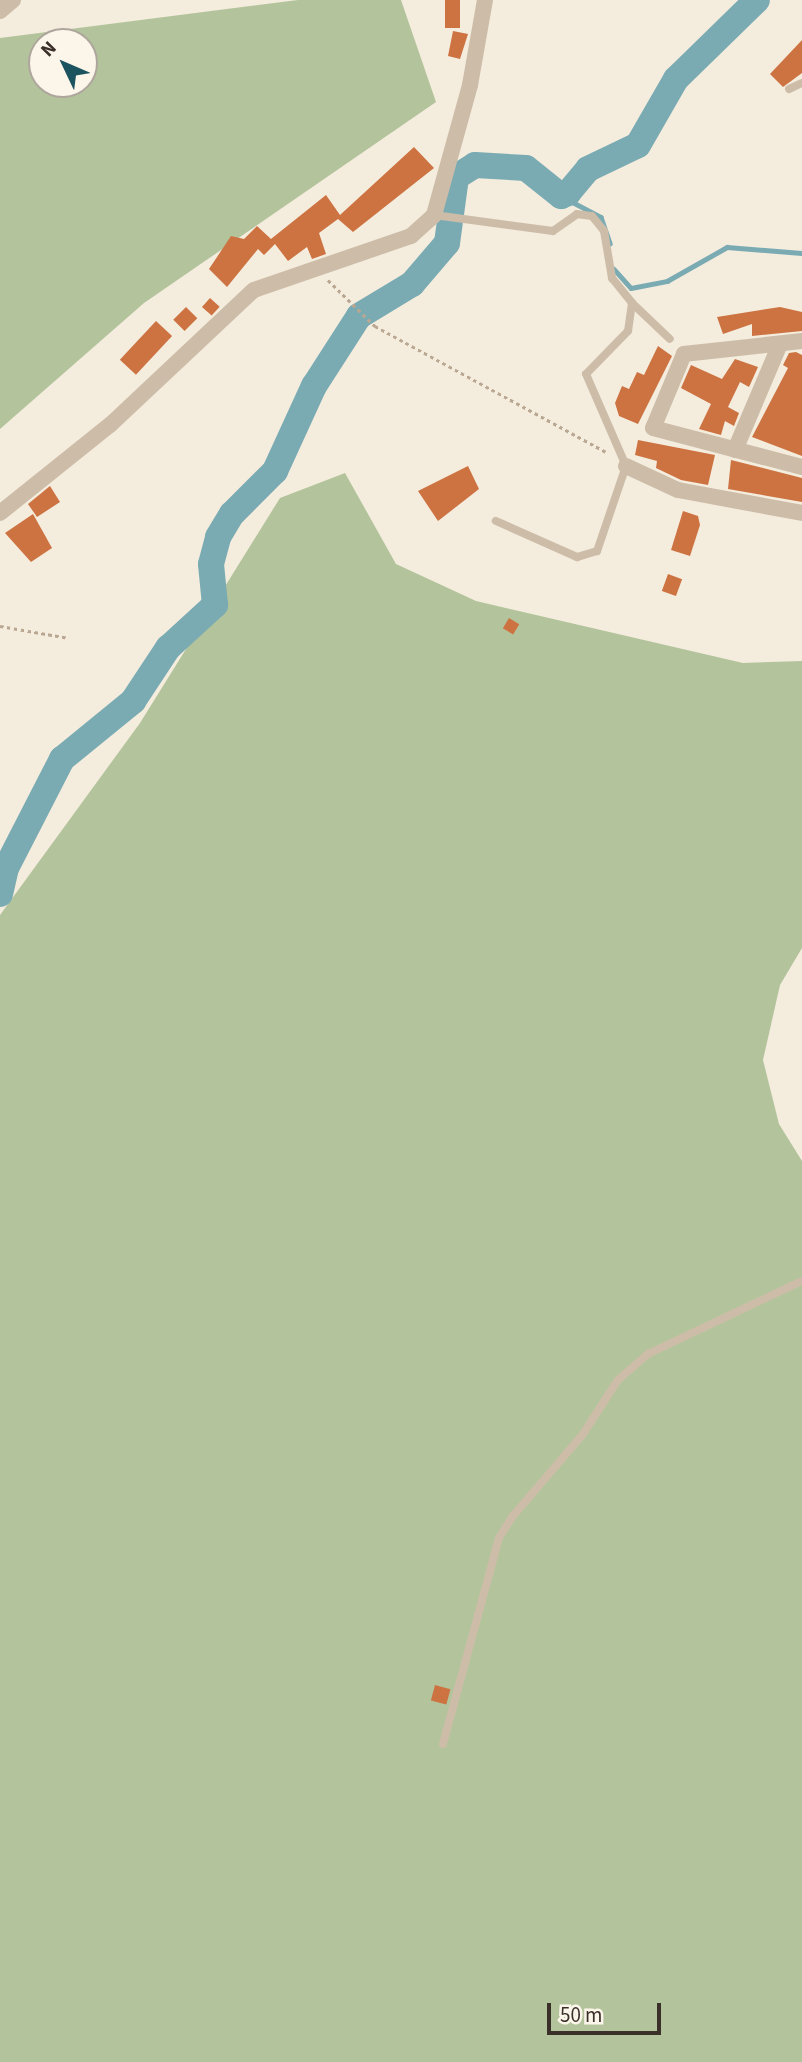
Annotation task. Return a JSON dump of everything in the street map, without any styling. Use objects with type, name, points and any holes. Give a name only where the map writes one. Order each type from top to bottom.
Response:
[{"type":"street","points":[[0,11],[13,0]]},
{"type":"street","points":[[0,513],[110,425],[237,302],[317,269],[411,236],[440,216],[470,85],[485,0]]},
{"type":"street","points":[[802,341],[684,354],[653,428],[802,467]]},
{"type":"street","points":[[735,450],[780,344]]},
{"type":"street","points":[[626,466],[678,490],[802,513]]},
{"type":"lane","points":[[789,89],[802,83]]},
{"type":"lane","points":[[440,216],[553,231],[577,214],[592,216],[604,231],[611,278],[632,303],[670,339]]},
{"type":"lane","points":[[496,520],[577,557],[597,551],[626,466],[586,374],[628,331],[632,303]]},
{"type":"lane","points":[[443,1744],[499,1538],[513,1516],[583,1434],[618,1380],[648,1354],[802,1281]]},
{"type":"path","points":[[317,269],[365,318],[626,466]]},
{"type":"path","points":[[0,626],[69,638]]},
{"type":"green space","points":[[298,0],[401,0],[436,102],[144,303],[0,429],[0,38],[28,34],[28,98],[98,98],[98,28],[78,28]]},
{"type":"green space","points":[[345,473],[396,564],[476,601],[743,663],[802,661],[802,948],[780,985],[763,1060],[779,1124],[802,1161],[802,2062],[0,2062],[0,915],[140,723],[280,498]]},
{"type":"building","points":[[445,0],[460,0],[460,28],[445,28]]},
{"type":"building","points":[[453,31],[468,34],[460,59],[448,56]]},
{"type":"building","points":[[802,40],[802,73],[783,87],[770,74]]},
{"type":"building","points":[[414,147],[434,168],[353,232],[338,219],[319,233],[326,254],[312,259],[307,247],[288,261],[275,244],[264,255],[258,249],[227,287],[209,269],[231,236],[244,239],[257,226],[271,239],[326,195],[340,215]]},
{"type":"building","points":[[210,298],[220,307],[212,316],[202,307]]},
{"type":"building","points":[[186,307],[197,318],[185,331],[173,320]]},
{"type":"building","points":[[780,307],[802,312],[802,331],[752,336],[752,324],[723,334],[717,317]]},
{"type":"building","points":[[156,321],[172,336],[136,375],[120,360]]},
{"type":"building","points":[[658,346],[672,356],[638,424],[619,416],[615,403],[622,386],[629,389],[637,372],[644,375]]},
{"type":"building","points":[[789,353],[802,355],[802,456],[752,437],[788,368],[783,365]]},
{"type":"building","points":[[735,359],[758,367],[749,387],[740,382],[728,407],[739,413],[734,426],[725,421],[721,435],[699,429],[711,404],[681,388],[691,365],[722,379]]},
{"type":"building","points":[[638,440],[715,455],[708,485],[681,480],[656,468],[657,461],[635,455]]},
{"type":"building","points":[[731,460],[802,478],[802,502],[728,489]]},
{"type":"building","points":[[468,466],[479,489],[438,521],[418,491]]},
{"type":"building","points":[[50,486],[60,502],[37,517],[28,504]]},
{"type":"building","points":[[683,511],[698,516],[700,525],[690,556],[671,550]]},
{"type":"building","points":[[33,514],[52,548],[31,562],[5,533]]},
{"type":"building","points":[[668,574],[682,579],[676,596],[662,591]]},
{"type":"building","points":[[509,618],[519,624],[513,634],[503,628]]},
{"type":"building","points":[[435,1685],[450,1689],[446,1705],[431,1700]]},
{"type":"waterway","points":[[0,894],[6,868],[62,759],[133,701],[168,648],[215,605],[211,564],[218,537],[232,514],[275,471],[314,386],[359,316],[412,284],[447,243],[456,177],[475,165],[526,168],[561,196],[568,193],[588,169],[638,145],[676,79],[757,0]]},
{"type":"waterway","points":[[561,196],[601,217],[610,243]]},
{"type":"waterway","points":[[614,269],[631,288],[667,281],[727,247],[802,253]]}]
